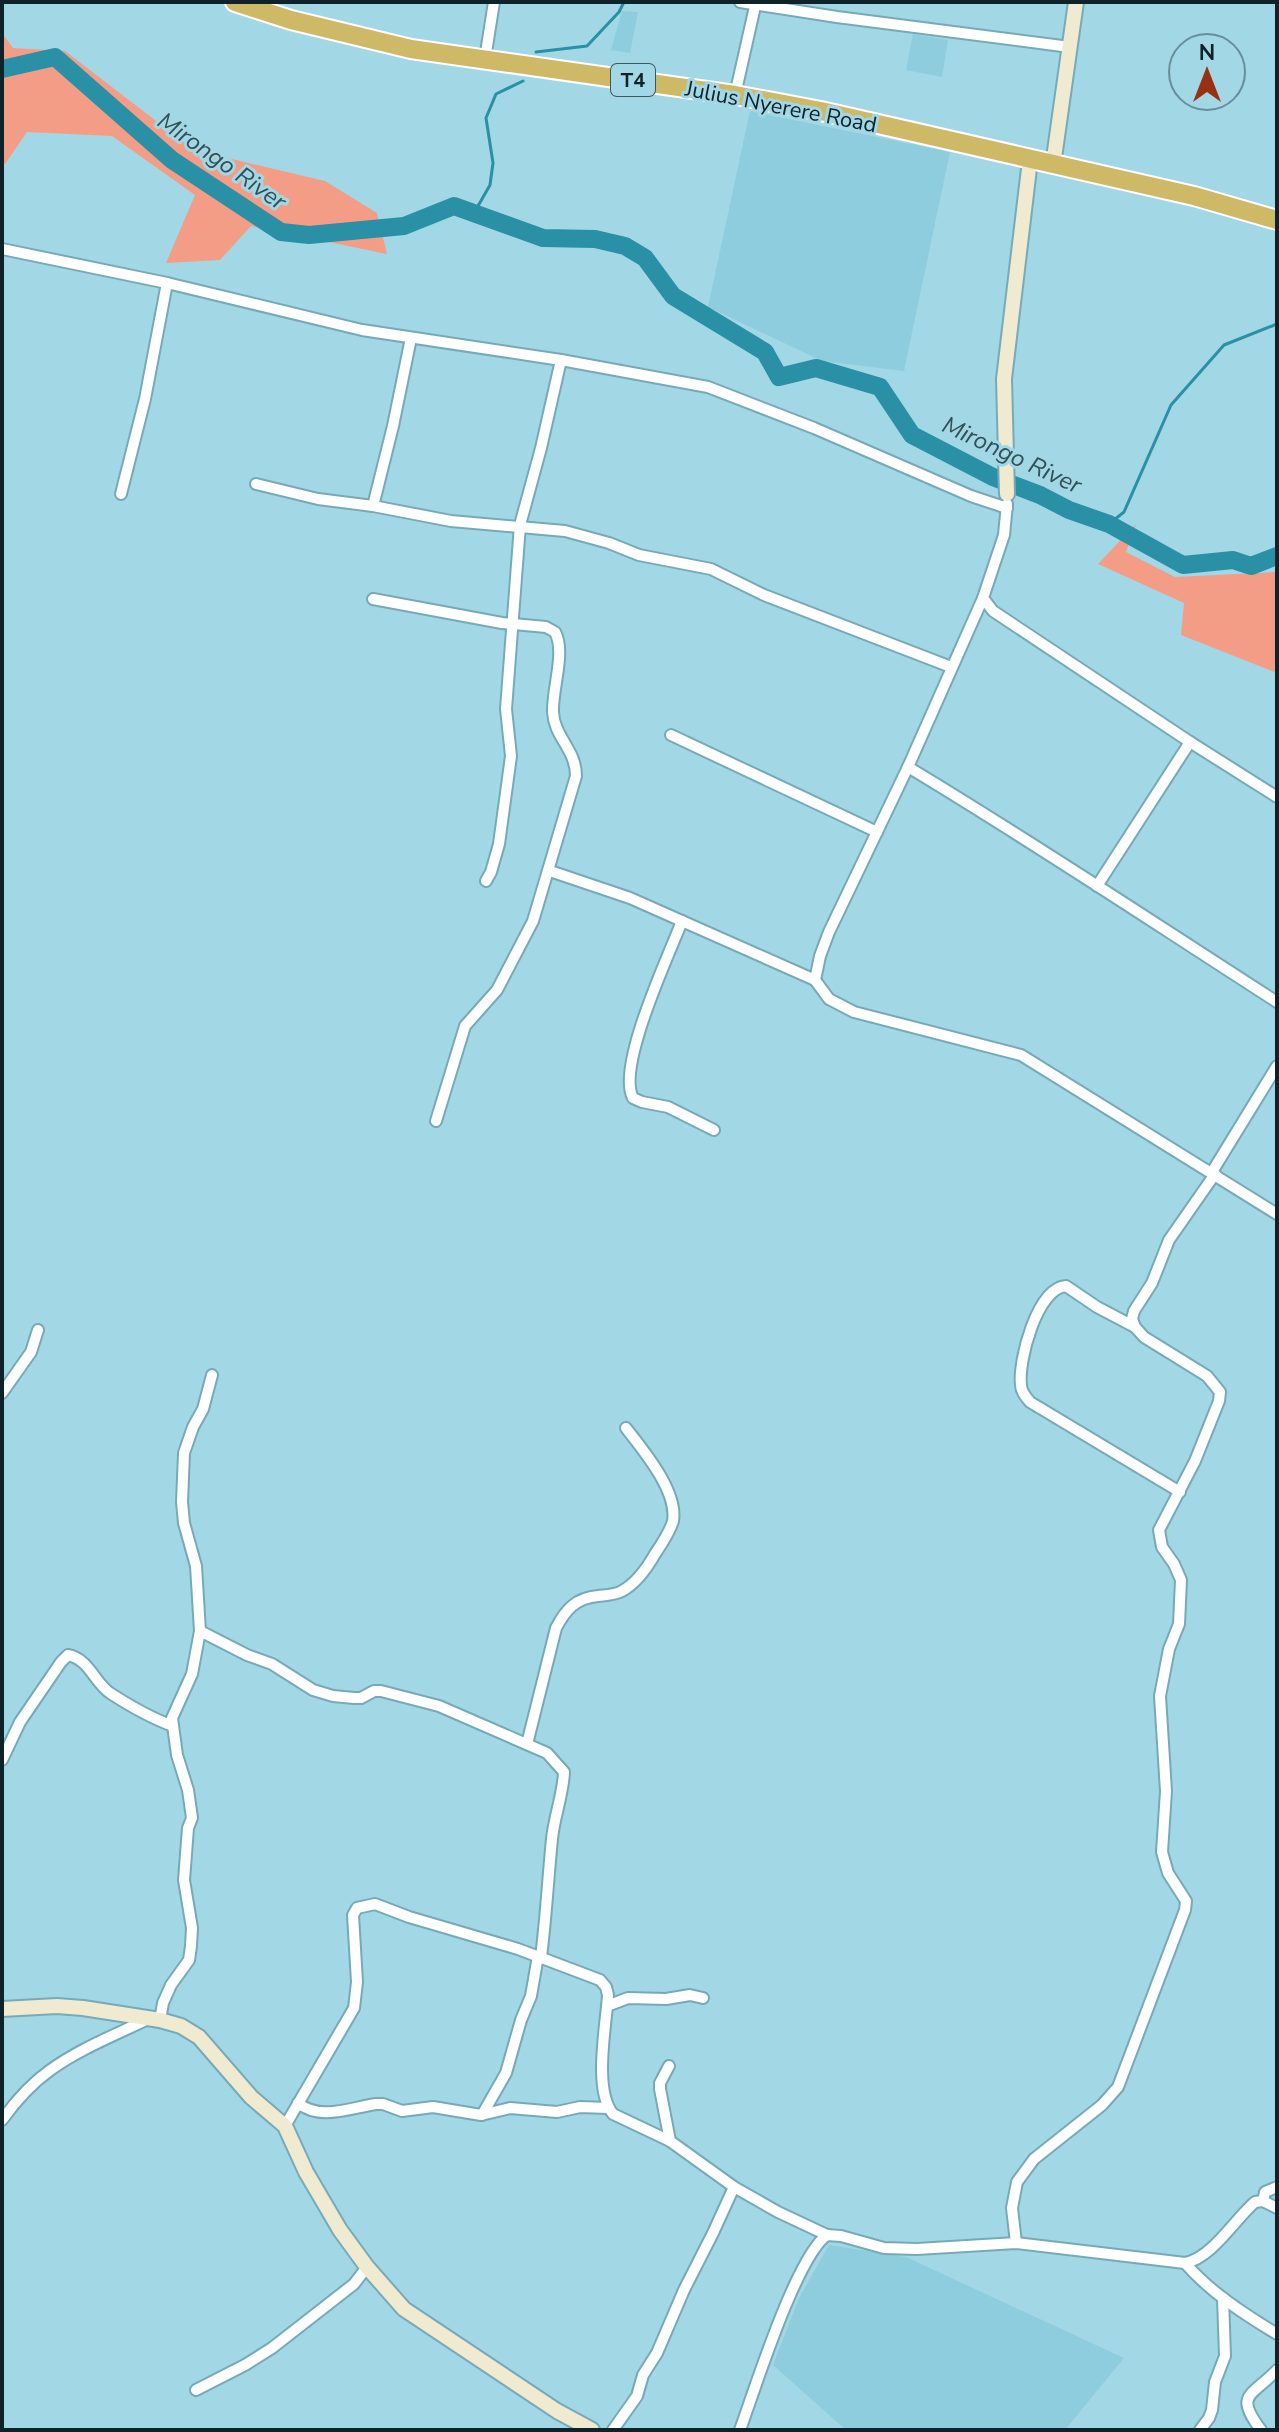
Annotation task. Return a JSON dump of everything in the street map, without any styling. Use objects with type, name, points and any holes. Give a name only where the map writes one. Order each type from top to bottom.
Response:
[{"type":"highway","name":"Julius Nyerere Road","points":[[235,2],[291,20],[411,49],[735,95],[821,111],[1194,196],[1277,220]]},
{"type":"street","points":[[485,59],[494,2]]},
{"type":"street","points":[[740,2],[1070,47]]},
{"type":"street","points":[[1053,165],[1076,2]]},
{"type":"street","points":[[735,95],[756,3]]},
{"type":"street","points":[[815,980],[829,932],[908,767],[983,598],[1004,535],[1007,501],[1004,379],[1030,160]]},
{"type":"street","points":[[2,249],[167,283],[362,330],[561,360],[708,387],[736,396],[971,496],[1007,501]]},
{"type":"street","points":[[121,494],[145,399],[167,283]]},
{"type":"street","points":[[373,506],[411,338]]},
{"type":"street","points":[[486,881],[499,844],[511,756],[506,709],[520,525],[561,360]]},
{"type":"street","points":[[256,484],[318,499],[451,521],[520,525],[577,534],[639,555],[711,569],[764,595],[951,667]]},
{"type":"street","points":[[983,598],[993,611],[1277,797]]},
{"type":"street","points":[[373,599],[432,612],[546,627],[555,632],[559,646],[554,721],[576,764],[576,776],[550,871],[533,921],[497,990],[465,1026],[436,1121]]},
{"type":"street","points":[[671,735],[877,832]]},
{"type":"street","points":[[1097,886],[1190,742]]},
{"type":"street","points":[[908,767],[1021,835],[1277,1002]]},
{"type":"street","points":[[550,871],[630,898],[815,980],[829,999],[854,1012],[1021,1055],[1277,1214]]},
{"type":"street","points":[[682,921],[646,1011],[628,1084],[633,1098],[668,1107],[714,1130]]},
{"type":"street","points":[[1135,1327],[1132,1319],[1134,1311],[1152,1283],[1169,1240],[1277,1066]]},
{"type":"street","points":[[1016,2243],[1012,2208],[1017,2182],[1034,2159],[1102,2105],[1118,2087],[1185,1910],[1186,1901],[1168,1873],[1162,1852],[1166,1791],[1160,1696],[1169,1649],[1179,1624],[1181,1580],[1162,1547],[1159,1530],[1180,1492],[1219,1401],[1220,1392],[1207,1376],[1144,1337],[1135,1327],[1066,1286],[1059,1286],[1049,1293],[1033,1324],[1025,1356],[1021,1385],[1030,1402],[1180,1492]]},
{"type":"street","points":[[2,1393],[31,1352],[38,1330]]},
{"type":"street","points":[[2,2120],[48,2071],[89,2047],[154,2019],[171,1985],[189,1960],[192,1928],[184,1880],[188,1828],[192,1818],[172,1718],[192,1674],[200,1631],[194,1554],[184,1523],[183,1465],[187,1441],[203,1409],[212,1375]]},
{"type":"street","points":[[527,1744],[556,1628],[562,1616],[575,1602],[620,1592],[629,1586],[645,1571],[672,1523],[670,1498],[662,1479],[626,1428]]},
{"type":"street","points":[[200,1631],[272,1664],[313,1690],[354,1698],[381,1691],[439,1706],[547,1753],[564,1772],[552,1837],[548,1904],[531,1996],[506,2073],[482,2115]]},
{"type":"street","points":[[2,1760],[20,1722],[68,1655],[77,1657],[110,1693],[160,1722],[173,1726]]},
{"type":"street","points":[[285,2126],[354,2008],[357,1982],[353,1915],[357,1908],[375,1904],[600,1980],[606,1987],[607,2006],[602,2071],[608,2108],[613,2114],[670,2141],[734,2187],[827,2235],[884,2248],[1016,2243],[1185,2263],[1200,2258],[1251,2204],[1263,2201],[1277,2208]]},
{"type":"street","points":[[607,2006],[628,1998],[666,1999],[690,1995],[703,1998]]},
{"type":"street","points":[[2,2009],[57,2006],[154,2019],[181,2026],[199,2037],[251,2097],[285,2126],[306,2172],[340,2230],[404,2309],[557,2411],[592,2430]]},
{"type":"street","points":[[669,2066],[660,2089],[670,2141]]},
{"type":"street","points":[[298,2103],[306,2109],[332,2113],[376,2104],[402,2111],[433,2107],[482,2115],[510,2108],[557,2112],[580,2107],[608,2108]]},
{"type":"street","points":[[613,2430],[637,2396],[643,2375],[657,2353],[734,2187]]},
{"type":"street","points":[[1263,2201],[1265,2192],[1277,2187]]},
{"type":"street","points":[[740,2430],[791,2293],[817,2245],[827,2235]]},
{"type":"street","points":[[1185,2263],[1223,2298],[1277,2334]]},
{"type":"street","points":[[196,2390],[272,2348],[354,2284],[367,2267]]},
{"type":"street","points":[[1200,2430],[1212,2410],[1217,2374],[1225,2356],[1223,2298]]},
{"type":"street","points":[[1261,2430],[1246,2409],[1247,2402],[1254,2391],[1277,2370]]},
{"type":"shaded area","points":[[622,11],[638,12],[630,53],[611,50]]},
{"type":"shaded area","points":[[2,33],[13,48],[65,51],[194,150],[325,181],[377,213],[387,254],[251,226],[220,260],[166,263],[195,195],[112,136],[27,132],[5,164],[2,163]]},
{"type":"shaded area","points":[[913,34],[948,40],[942,77],[906,70]]},
{"type":"shaded area","points":[[750,111],[950,152],[904,371],[822,361],[708,307]]},
{"type":"shaded area","points":[[1136,524],[1126,552],[1175,577],[1277,572],[1277,673],[1181,635],[1184,603],[1098,564]]},
{"type":"shaded area","points":[[829,2245],[906,2257],[1124,2358],[1065,2430],[846,2430],[773,2365],[799,2298]]},
{"type":"waterway","points":[[536,52],[587,46],[619,12],[624,2]]},
{"type":"waterway","name":"Mirongo River","points":[[2,69],[55,57],[172,160],[281,232],[309,235],[404,226],[454,206],[543,238],[595,239],[625,246],[645,258],[673,296],[765,352],[779,377],[816,368],[880,387],[912,435],[993,477],[1109,524],[1183,565],[1233,560],[1251,566],[1277,556]]},
{"type":"waterway","points":[[474,213],[490,185],[493,163],[486,118],[496,94],[523,81]]},
{"type":"waterway","points":[[1109,524],[1124,512],[1171,405],[1224,345],[1277,324]]}]
